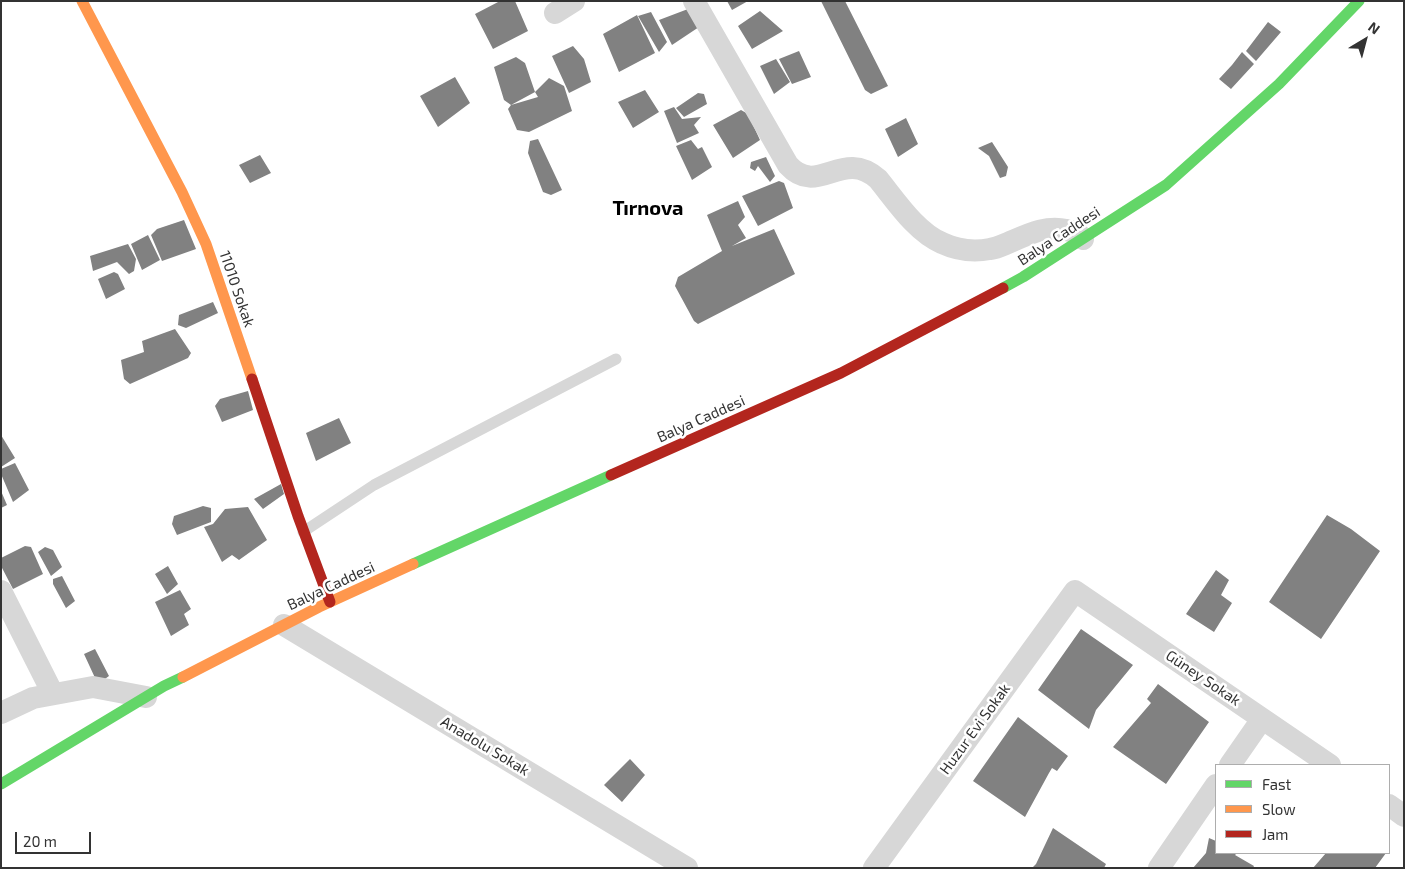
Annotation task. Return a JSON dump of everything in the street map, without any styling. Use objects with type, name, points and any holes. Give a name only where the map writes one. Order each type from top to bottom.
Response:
[{"type":"main road","name":"11010 Sokak","points":[[82,1],[182,192],[206,244],[303,532],[330,602]]},
{"type":"main road","name":"Balya Caddesi","points":[[1,784],[164,686],[330,602],[841,373],[1023,277],[1166,184],[1278,84],[1359,1]]},
{"type":"street","points":[[694,1],[788,165],[798,174],[816,177],[847,168],[862,169],[871,173],[917,226],[942,243],[958,249],[976,251],[993,249],[1045,229],[1058,228],[1072,231],[1080,235],[1082,239]]},
{"type":"street","points":[[1,591],[53,694]]},
{"type":"street","name":"Güney Sokak","points":[[1075,591],[1329,764]]},
{"type":"street","name":"Huzur Evi Sokak","points":[[874,868],[1075,591]]},
{"type":"street","name":"Anadolu Sokak","points":[[284,625],[687,868]]},
{"type":"street","points":[[1,713],[33,698],[93,687],[146,697]]},
{"type":"street","points":[[1231,764],[1262,719]]},
{"type":"street","points":[[1159,868],[1215,786]]},
{"type":"street","points":[[1390,806],[1404,816]]},
{"type":"lane","points":[[303,532],[374,485],[616,359]]},
{"type":"building","points":[[500,1],[515,1],[528,31],[493,49],[475,14]]},
{"type":"building","points":[[727,1],[748,1],[732,10]]},
{"type":"building","points":[[821,1],[845,1],[888,86],[871,94],[865,90]]},
{"type":"building","points":[[688,9],[699,27],[672,45],[659,20]]},
{"type":"building","points":[[760,11],[783,31],[752,49],[738,26]]},
{"type":"building","points":[[651,12],[667,42],[659,52],[638,16]]},
{"type":"building","points":[[637,15],[655,53],[619,72],[603,34]]},
{"type":"building","points":[[1268,22],[1281,32],[1256,61],[1246,51]]},
{"type":"building","points":[[573,46],[584,59],[591,82],[569,93],[552,56]]},
{"type":"building","points":[[799,51],[811,77],[792,84],[779,59]]},
{"type":"building","points":[[1242,52],[1254,64],[1231,89],[1219,79]]},
{"type":"building","points":[[516,57],[525,63],[535,92],[511,105],[504,100],[494,67]]},
{"type":"building","points":[[776,59],[790,82],[774,94],[760,66]]},
{"type":"building","points":[[455,77],[470,103],[438,127],[420,96]]},
{"type":"building","points":[[549,78],[564,86],[572,111],[529,132],[517,130],[508,109],[511,105],[538,97],[535,92]]},
{"type":"building","points":[[645,90],[659,112],[633,128],[618,102]]},
{"type":"building","points":[[698,93],[704,94],[707,104],[684,117],[676,108]]},
{"type":"building","points":[[674,107],[682,119],[701,117],[694,125],[699,133],[677,143],[664,111]]},
{"type":"building","points":[[741,110],[748,114],[760,140],[733,158],[713,125]]},
{"type":"building","points":[[906,118],[918,144],[898,157],[885,129]]},
{"type":"building","points":[[538,139],[562,190],[551,195],[543,192],[528,153],[530,141]]},
{"type":"building","points":[[691,140],[698,149],[702,147],[712,167],[692,180],[676,146]]},
{"type":"building","points":[[992,142],[1008,167],[1006,176],[1000,178],[989,156],[978,148]]},
{"type":"building","points":[[260,155],[271,173],[250,183],[239,165]]},
{"type":"building","points":[[766,157],[775,176],[770,182],[758,166],[755,171],[750,168],[751,162]]},
{"type":"building","points":[[779,181],[784,183],[793,208],[758,226],[742,196]]},
{"type":"building","points":[[738,201],[745,217],[738,225],[746,238],[732,246],[774,229],[795,274],[698,324],[694,321],[675,286],[678,277],[722,251],[707,215]]},
{"type":"building","points":[[184,220],[196,249],[162,261],[151,235],[157,229]]},
{"type":"building","points":[[148,235],[160,260],[142,270],[131,244]]},
{"type":"building","points":[[128,244],[136,259],[134,271],[129,274],[117,262],[93,271],[90,256]]},
{"type":"building","points":[[114,272],[118,274],[125,289],[106,299],[98,279]]},
{"type":"building","points":[[213,302],[218,313],[186,328],[178,325],[179,315]]},
{"type":"building","points":[[175,329],[191,353],[188,358],[130,384],[124,379],[121,360],[144,352],[142,341]]},
{"type":"building","points":[[248,391],[253,410],[222,422],[215,406],[220,399]]},
{"type":"building","points":[[339,418],[351,443],[316,461],[306,433]]},
{"type":"building","points":[[1,435],[15,458],[1,467]]},
{"type":"building","points":[[15,463],[29,490],[13,502],[1,474],[1,469]]},
{"type":"building","points":[[281,484],[284,494],[263,509],[254,499]]},
{"type":"building","points":[[1,491],[7,505],[1,508]]},
{"type":"building","points":[[203,506],[211,508],[211,522],[177,535],[172,524],[174,516]]},
{"type":"building","points":[[248,507],[267,540],[239,560],[232,555],[222,562],[204,527],[213,524],[225,509]]},
{"type":"building","points":[[1327,515],[1351,529],[1380,551],[1321,639],[1269,602]]},
{"type":"building","points":[[25,546],[31,547],[43,574],[13,589],[1,566],[1,558]]},
{"type":"building","points":[[45,547],[53,550],[62,567],[51,576],[38,552]]},
{"type":"building","points":[[168,566],[178,584],[167,594],[155,574]]},
{"type":"building","points":[[1216,570],[1229,580],[1221,595],[1232,603],[1214,632],[1186,614]]},
{"type":"building","points":[[62,576],[75,601],[66,608],[53,584],[53,579]]},
{"type":"building","points":[[180,590],[191,609],[184,614],[189,625],[171,636],[155,602]]},
{"type":"building","points":[[1081,629],[1133,665],[1096,710],[1089,729],[1038,690]]},
{"type":"building","points":[[95,649],[109,676],[102,681],[96,680],[84,654]]},
{"type":"building","points":[[1158,684],[1209,722],[1166,784],[1113,747],[1151,703],[1147,699]]},
{"type":"building","points":[[1018,717],[1068,756],[1057,771],[1052,768],[1025,817],[973,781]]},
{"type":"building","points":[[630,759],[645,775],[622,802],[604,785]]},
{"type":"building","points":[[1053,828],[1106,864],[1104,868],[1032,868],[1036,864]]},
{"type":"building","points":[[1209,838],[1215,841],[1215,854],[1236,854],[1254,866],[1253,868],[1193,868],[1206,853]]},
{"type":"building","points":[[1325,854],[1385,854],[1375,868],[1313,868]]},
{"type":"traffic: fast","points":[[1003,288],[1166,185],[1279,84],[1359,1]]},
{"type":"traffic: fast","points":[[413,564],[611,475]]},
{"type":"traffic: fast","points":[[1,784],[164,686],[183,677]]},
{"type":"traffic: slow","points":[[82,1],[182,192],[206,244],[252,379]]},
{"type":"traffic: slow","points":[[183,677],[319,607],[413,564]]},
{"type":"traffic: jam","points":[[611,475],[841,373],[1003,288]]},
{"type":"traffic: jam","points":[[252,379],[298,516],[330,602]]},
{"type":"district","name":"Tırnova","points":[[648,208]]}]
